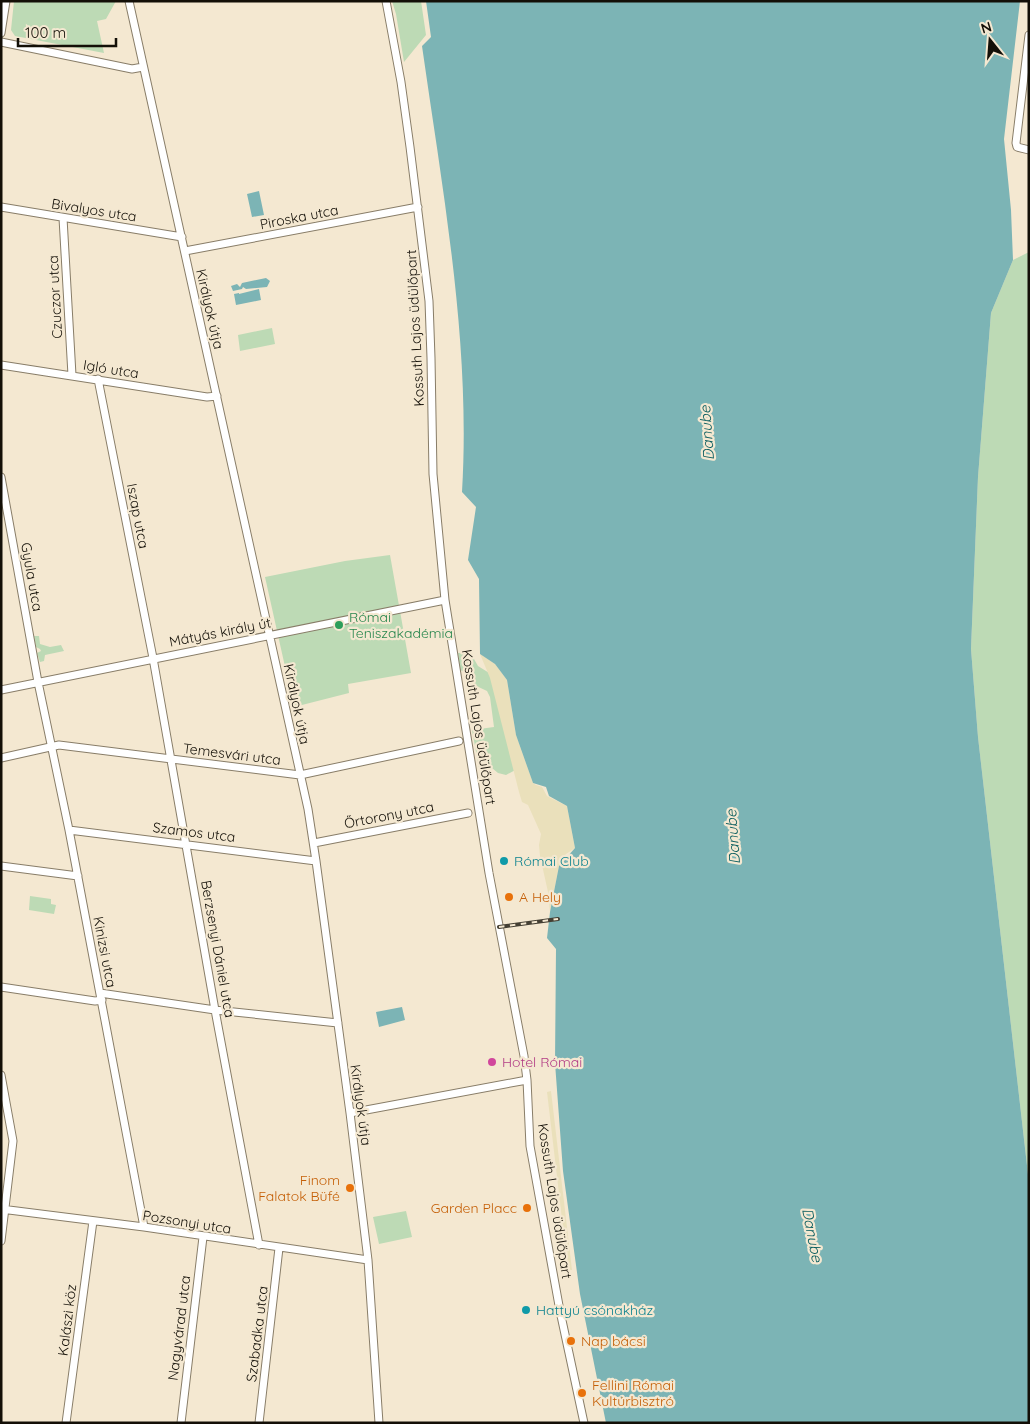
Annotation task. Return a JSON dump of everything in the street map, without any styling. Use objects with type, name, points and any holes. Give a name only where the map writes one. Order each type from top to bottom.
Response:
[{"type":"street","points":[[1,33],[6,1]]},
{"type":"street","name":"Királyok útja","points":[[130,1],[314,843],[368,1260],[380,1423]]},
{"type":"street","name":"Kossuth Lajos üdülőpart","points":[[386,1],[401,82],[429,301],[433,474],[445,600],[490,873],[527,1080],[530,1146],[560,1311],[584,1423]]},
{"type":"street","points":[[1029,35],[1016,143],[1020,149],[1029,150]]},
{"type":"street","points":[[1,42],[132,69],[144,67]]},
{"type":"street","name":"Bivalyos utca","points":[[1,207],[182,237]]},
{"type":"street","name":"Piroska utca","points":[[185,251],[418,207]]},
{"type":"street","name":"Czuczor utca","points":[[63,218],[72,375]]},
{"type":"street","name":"Igló utca","points":[[1,365],[207,397],[217,396]]},
{"type":"street","name":"Iszap utca","points":[[98,379],[153,658]]},
{"type":"street","name":"Gyula utca","points":[[1,477],[38,682]]},
{"type":"street","name":"Mátyás király út","points":[[1,690],[445,600]]},
{"type":"street","name":"Berzsenyi Dániel utca","points":[[153,658],[215,1010],[259,1245]]},
{"type":"street","name":"Kinizsi utca","points":[[38,682],[53,747],[144,1228]]},
{"type":"street","name":"Temesvári utca","points":[[1,758],[59,746],[300,775],[458,741]]},
{"type":"street","name":"Őrtorony utca","points":[[314,843],[468,813]]},
{"type":"street","name":"Szamos utca","points":[[69,830],[316,860]]},
{"type":"street","points":[[1,866],[78,876]]},
{"type":"street","points":[[1,988],[96,1001],[101,997],[338,1023]]},
{"type":"street","points":[[1,1075],[13,1141],[3,1209],[1,1241]]},
{"type":"street","points":[[350,1113],[527,1080]]},
{"type":"street","name":"Pozsonyi utca","points":[[3,1209],[93,1220],[368,1260]]},
{"type":"street","name":"Kalászi köz","points":[[66,1423],[93,1220]]},
{"type":"street","name":"Nagyvárad utca","points":[[181,1423],[202,1237]]},
{"type":"street","name":"Szabadka utca","points":[[259,1423],[279,1248]]},
{"type":"green space","points":[[14,1],[116,1],[106,19],[97,21],[104,53],[15,36],[11,30]]},
{"type":"green space","points":[[392,1],[421,1],[426,35],[404,62],[396,14]]},
{"type":"green space","points":[[1029,252],[1029,1183],[978,737],[971,649],[978,477],[991,313],[1013,260]]},
{"type":"green space","points":[[272,328],[275,344],[240,351],[238,335]]},
{"type":"green space","name":"Római Teniszakadémia","points":[[390,555],[411,673],[348,684],[349,693],[294,707],[265,577],[345,561]]},
{"type":"green space","points":[[34,636],[39,636],[40,644],[50,647],[61,645],[64,651],[45,655],[44,661],[40,662],[37,653],[41,651],[36,647]]},
{"type":"green space","points":[[470,652],[478,666],[494,676],[519,768],[506,775],[498,773],[492,768],[479,768],[472,730],[494,727],[490,697],[487,691],[470,683],[467,673],[460,670],[458,653]]},
{"type":"green space","points":[[30,896],[51,899],[51,904],[56,905],[54,914],[29,910]]},
{"type":"green space","points":[[406,1211],[412,1237],[379,1244],[373,1217]]},
{"type":"sand","points":[[480,654],[495,664],[507,680],[516,735],[533,783],[542,787],[547,796],[567,806],[575,848],[566,854],[559,866],[550,912],[548,892],[540,856],[541,834],[528,805],[522,802],[490,678]]},
{"type":"sand","points":[[551,1091],[572,1270],[568,1270],[547,1092]]},
{"type":"water","name":"Danube","points":[[426,1],[1020,1],[1004,139],[1011,210],[1013,260],[991,313],[978,477],[971,649],[978,737],[1029,1183],[1029,1423],[606,1423],[580,1294],[563,1171],[555,1063],[556,949],[547,938],[559,866],[575,848],[567,806],[549,796],[546,787],[533,783],[516,735],[507,680],[495,664],[480,654],[479,579],[468,560],[476,507],[462,492],[464,436],[459,324],[446,213],[422,46],[431,37]]},
{"type":"water","points":[[259,191],[264,215],[252,217],[247,194]]},
{"type":"water","points":[[266,278],[270,281],[267,287],[246,289],[243,287],[233,291],[231,286],[237,284],[240,287],[242,283]]},
{"type":"water","points":[[259,289],[261,300],[236,305],[234,294]]},
{"type":"water","points":[[402,1007],[405,1020],[379,1027],[376,1012]]},
{"type":"railway","points":[[499,927],[558,919]]},
{"type":"place","name":"Római Teniszakadémia","points":[[339,625]]},
{"type":"place","name":"Római Club","points":[[504,861]]},
{"type":"place","name":"A Hely","points":[[509,897]]},
{"type":"place","name":"Hotel Római","points":[[492,1062]]},
{"type":"place","name":"Finom Falatok Büfé","points":[[350,1188]]},
{"type":"place","name":"Garden Placc","points":[[527,1208]]},
{"type":"place","name":"Hattyú csónakház","points":[[526,1310]]},
{"type":"place","name":"Nap bácsi","points":[[571,1341]]},
{"type":"place","name":"Fellini Római Kultúrbisztró","points":[[582,1393]]}]
